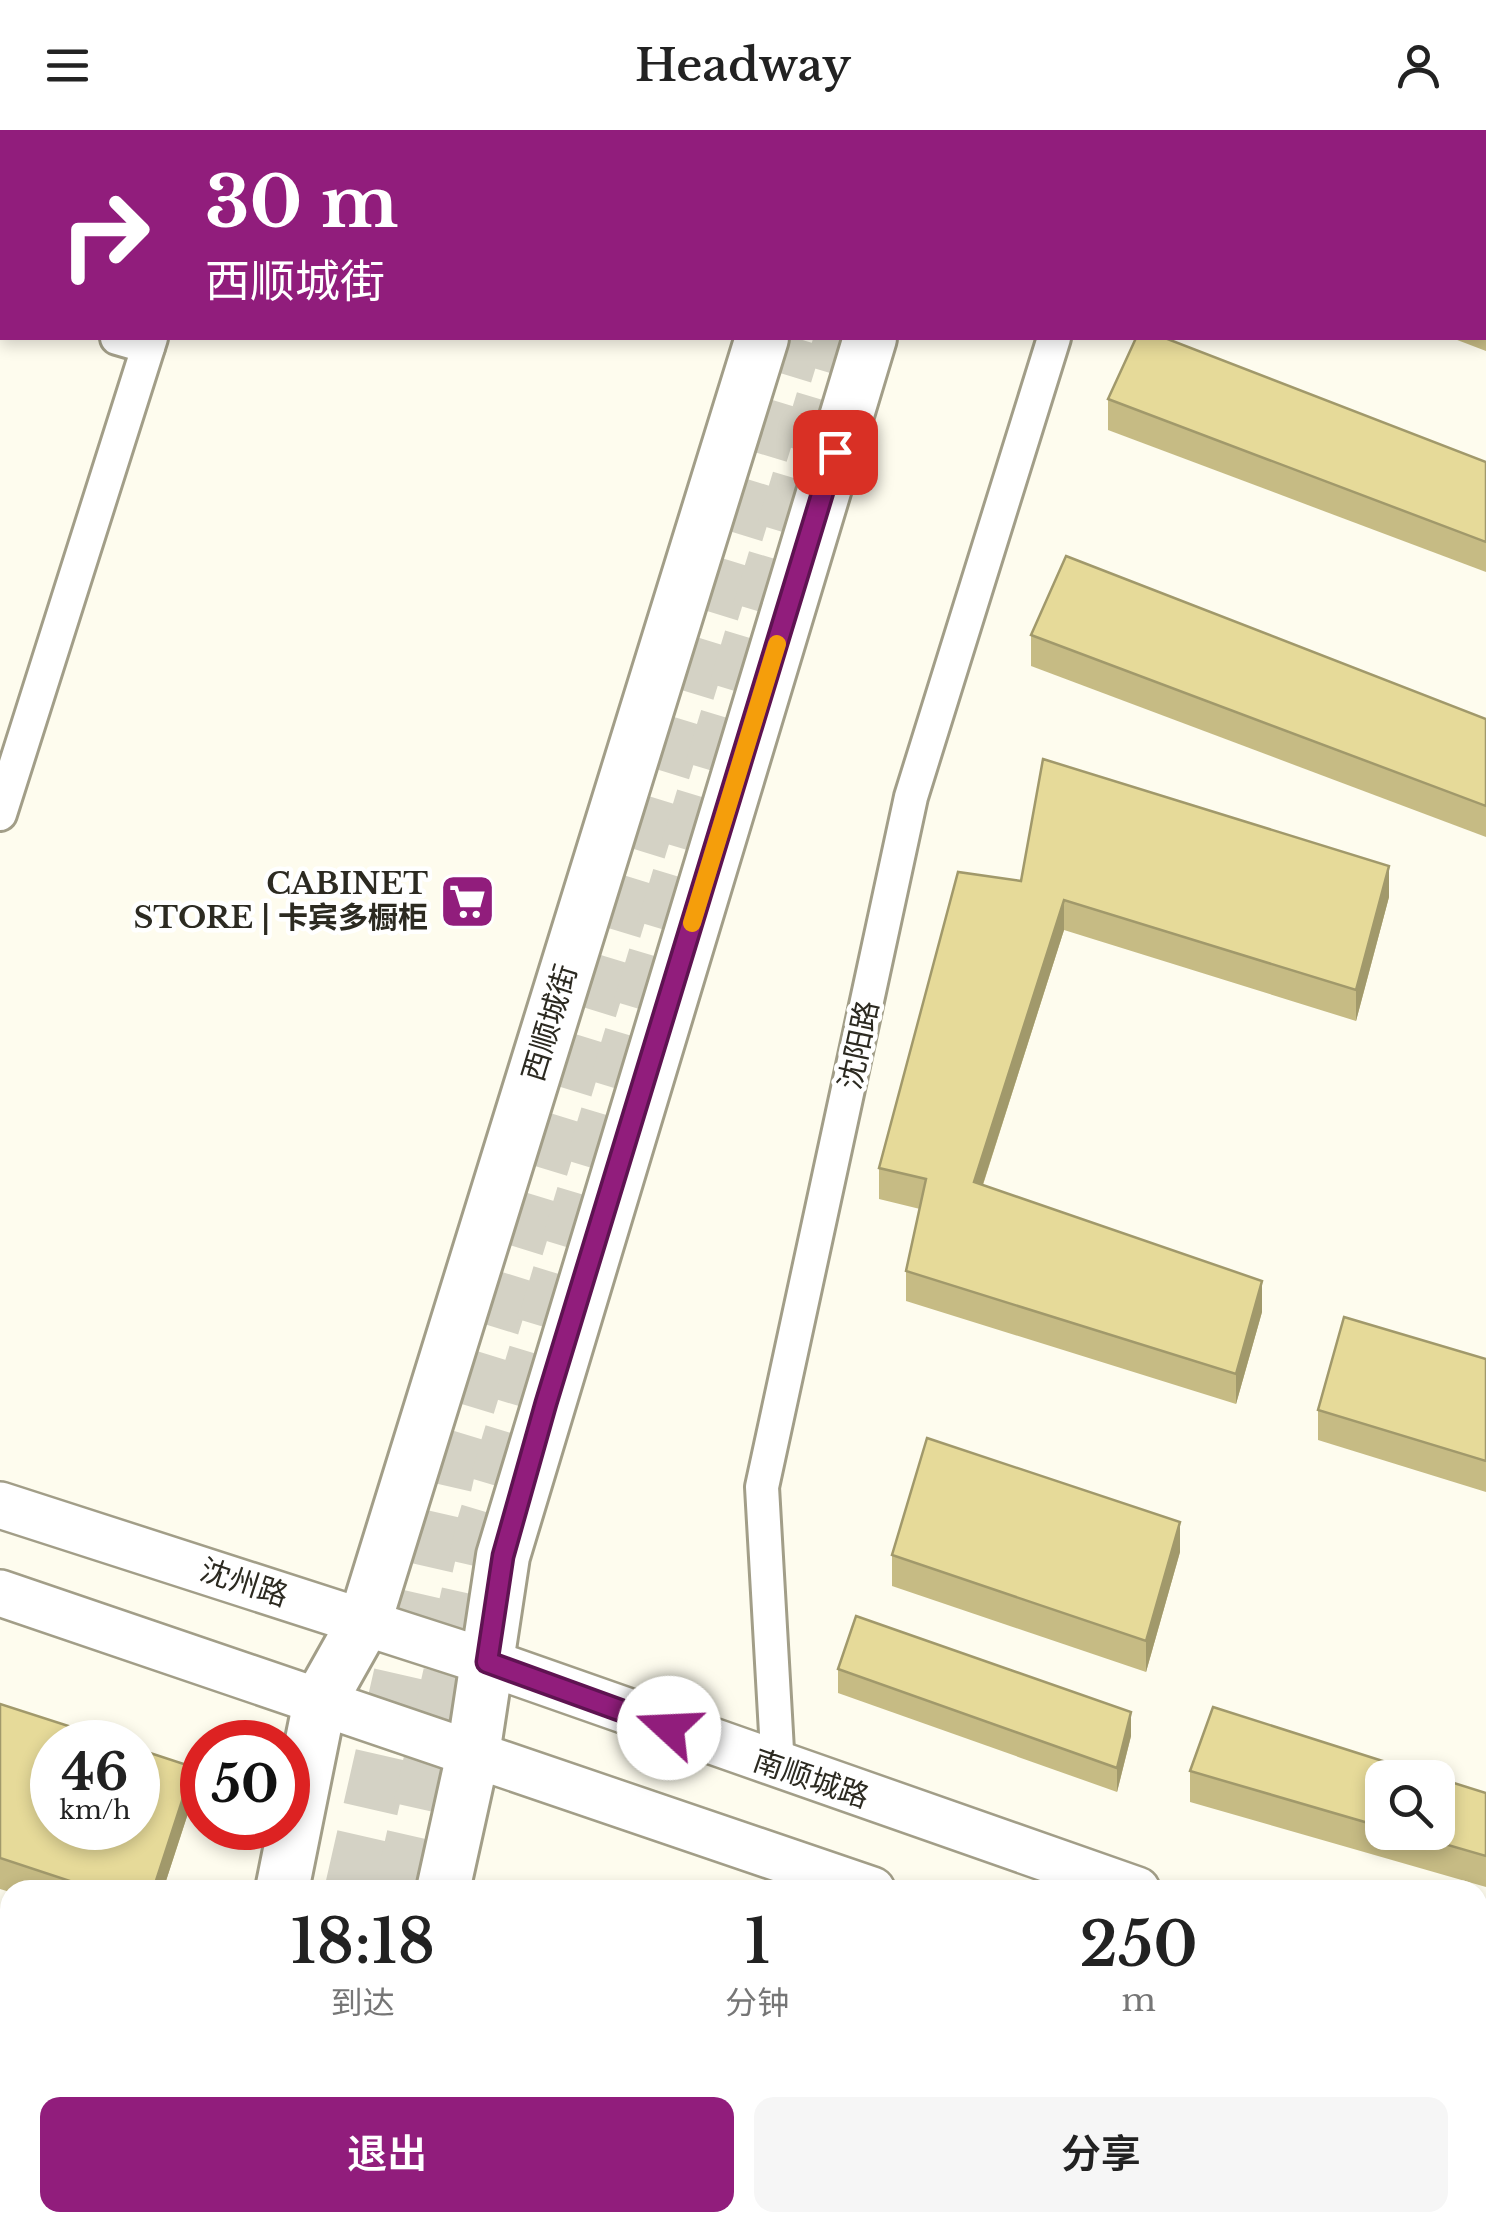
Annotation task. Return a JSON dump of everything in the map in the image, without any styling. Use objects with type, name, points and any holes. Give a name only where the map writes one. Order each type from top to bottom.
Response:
[{"type":"main road","name":"西顺城街","points":[[284,1880],[320,1701],[365,1622],[761,340]]},
{"type":"main road","points":[[445,1880],[473,1754],[503,1556],[869,340]]},
{"type":"main road","name":"沈州路","points":[[0,1504],[487,1662]]},
{"type":"main road","points":[[0,1592],[843,1880]]},
{"type":"main road","name":"南顺城路","points":[[487,1662],[778,1768],[1108,1880]]},
{"type":"street","name":"沈阳路","points":[[778,1768],[762,1487],[911,797],[1053,340]]},
{"type":"street","points":[[0,814],[139,341]]},
{"type":"building","points":[[1135,340],[1170,340],[1486,462],[1486,542],[1108,399]]},
{"type":"building","points":[[1066,556],[1486,719],[1486,806],[1031,635]]},
{"type":"building","points":[[1043,759],[1389,866],[1356,990],[1064,900],[974,1182],[1262,1281],[1236,1374],[906,1271],[926,1179],[879,1168],[958,872],[1021,881]]},
{"type":"building","points":[[1344,1317],[1486,1359],[1486,1461],[1318,1410]]},
{"type":"building","points":[[927,1438],[1180,1522],[1146,1641],[892,1555]]},
{"type":"building","points":[[856,1616],[1131,1712],[1117,1768],[838,1669]]},
{"type":"building","points":[[0,1704],[50,1720],[30,1720],[30,1850],[160,1850],[160,1756],[180,1763],[180,1807],[156,1880],[67,1880],[0,1858]]},
{"type":"building","points":[[1213,1707],[1379,1760],[1365,1760],[1365,1822],[1190,1771]]},
{"type":"building","points":[[1455,1783],[1486,1793],[1486,1856],[1455,1847]]},
{"type":"tunnel","points":[[354,1880],[448,1469],[795,340]]},
{"type":"tunnel","points":[[404,1880],[484,1526],[841,340]]},
{"type":"slow traffic","points":[[692,923],[777,644]]},
{"type":"place","name":"CABINET STORE | 卡宾多橱柜","points":[[467,901]]},
{"type":"route","points":[[669,1728],[487,1662],[503,1556],[546,1403],[835,452]]}]
